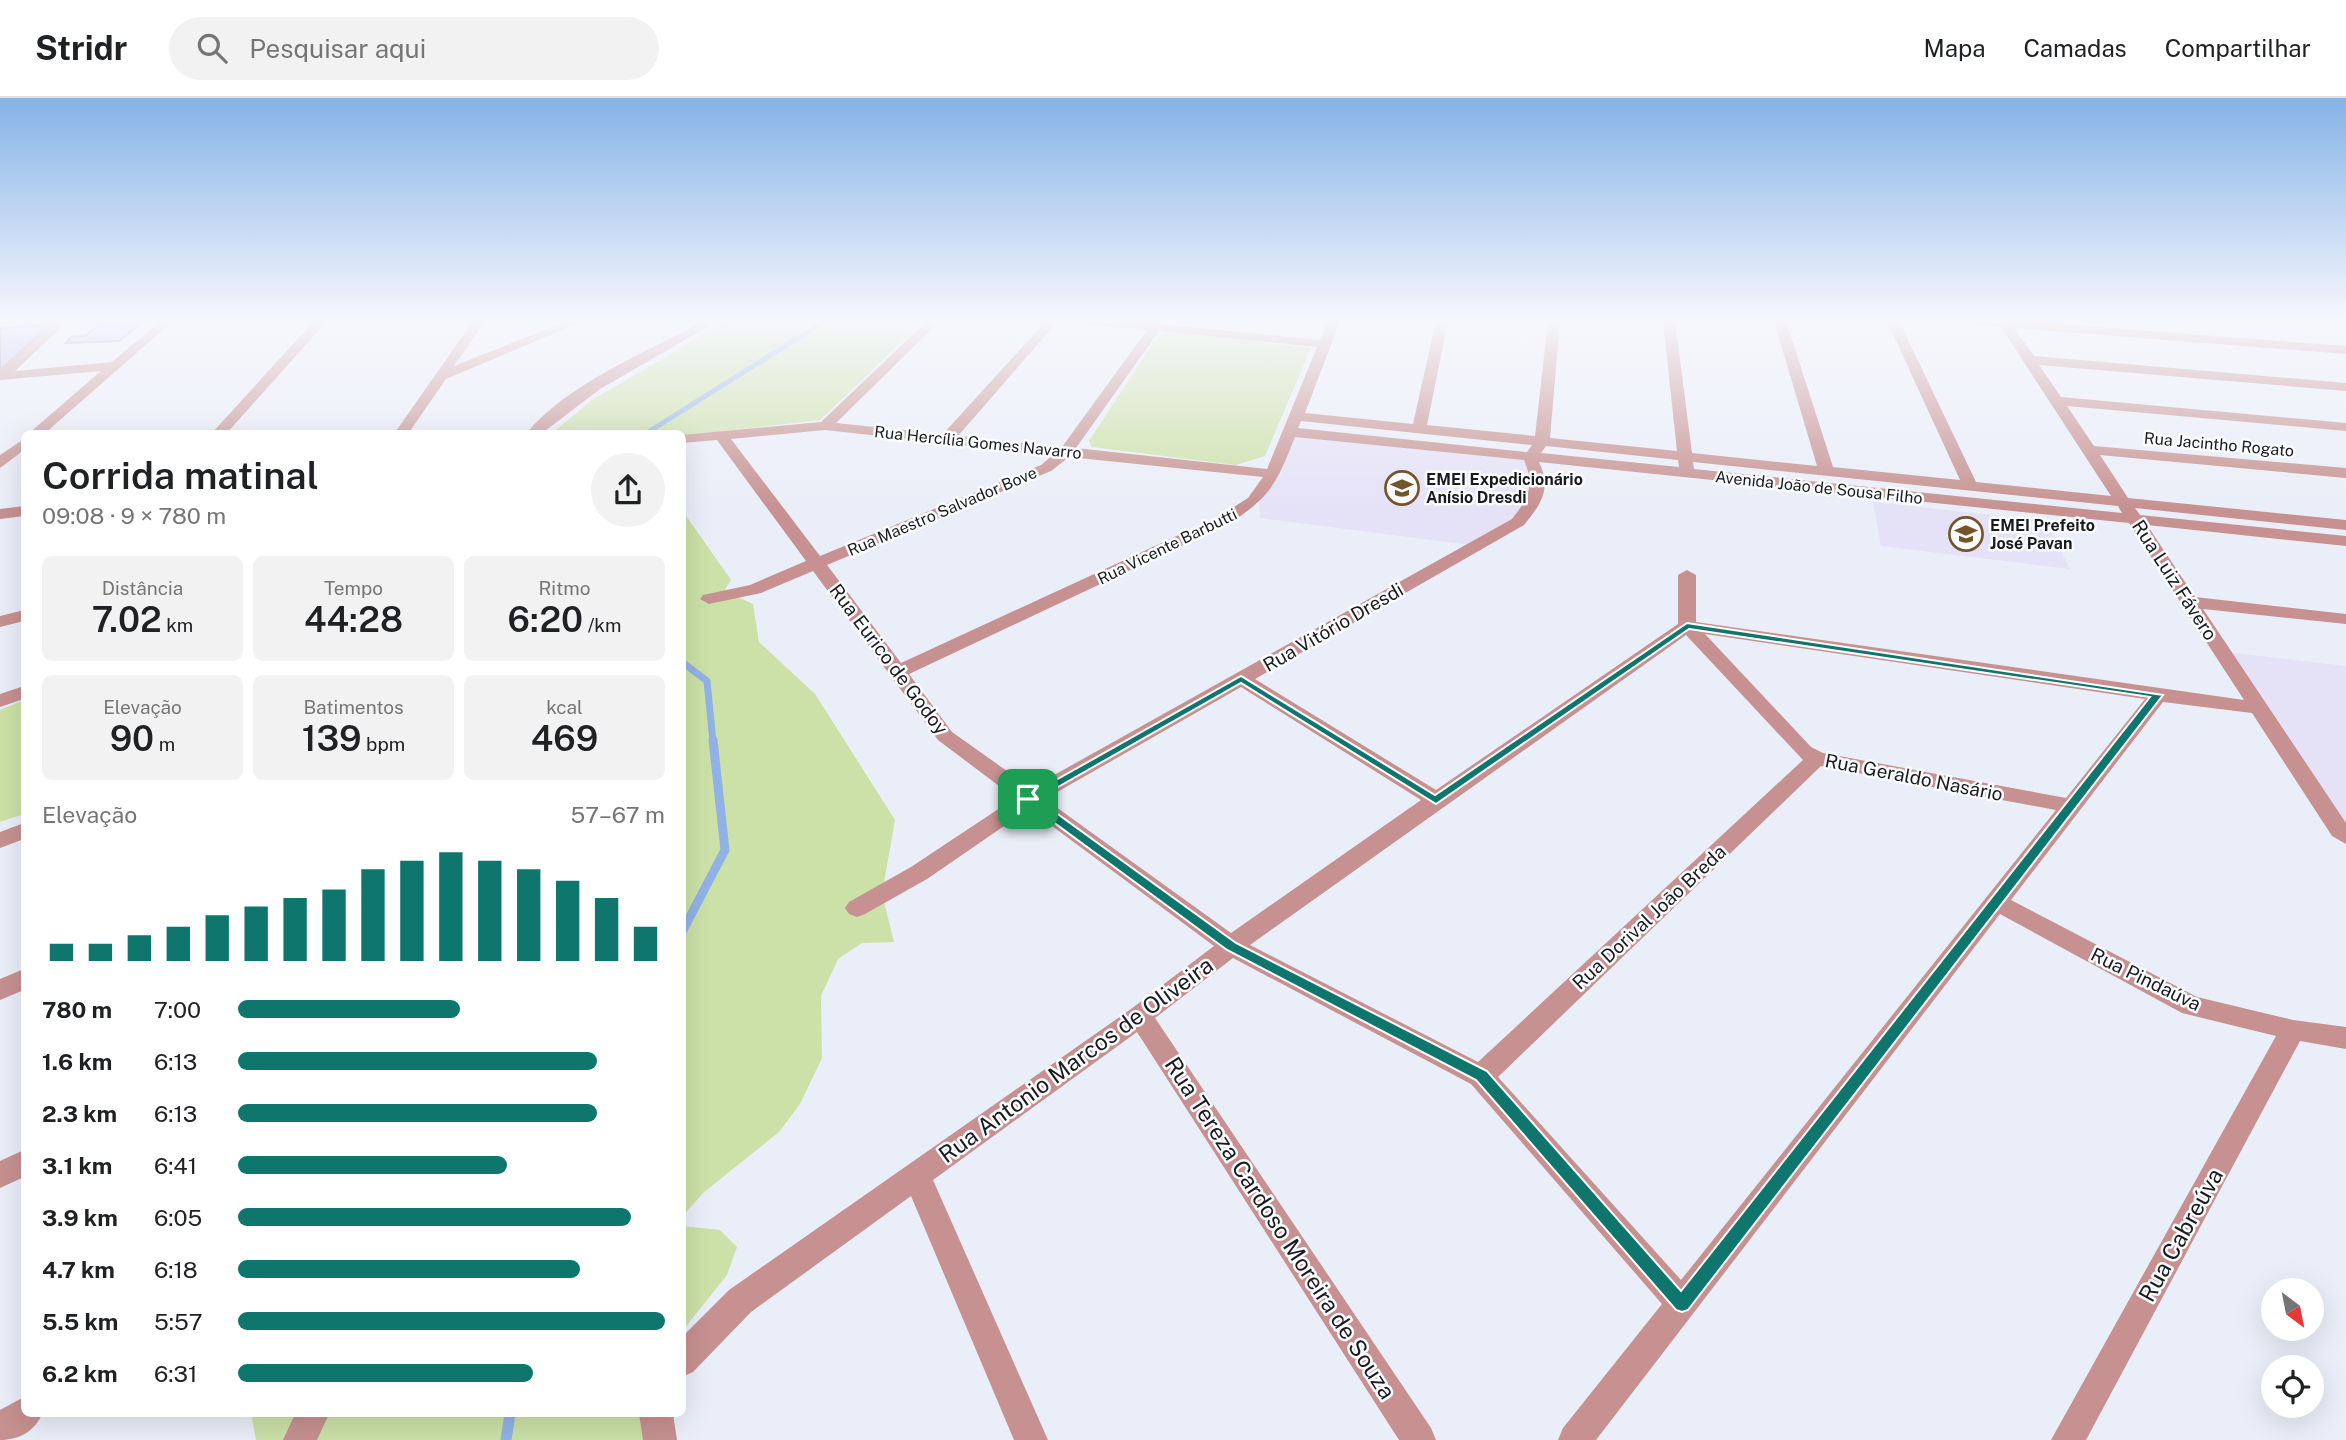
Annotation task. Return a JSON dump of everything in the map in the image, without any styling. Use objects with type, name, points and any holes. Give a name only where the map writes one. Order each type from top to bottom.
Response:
[{"type":"street","points":[[40,430],[96,384]]},
{"type":"street","points":[[222,430],[264,384]]},
{"type":"street","points":[[404,430],[437,384]]},
{"type":"street","points":[[537,430],[550,417],[602,384]]},
{"type":"street","points":[[825,426],[869,384]]},
{"type":"street","points":[[947,439],[996,384]]},
{"type":"street","name":"Rua Maestro Salvador Bove","points":[[709,598],[755,589],[1026,477],[1067,451],[1115,384]]},
{"type":"street","name":"Rua Vicente Barbutti","points":[[898,672],[1224,520],[1254,501],[1272,474],[1310,384]]},
{"type":"street","points":[[1419,429],[1429,384]]},
{"type":"street","name":"Rua Vitório Dresdi","points":[[857,908],[919,873],[1028,799],[1518,522],[1539,496],[1536,450],[1545,384]]},
{"type":"street","points":[[1676,384],[1686,465]]},
{"type":"street","points":[[1799,384],[1827,472]]},
{"type":"street","points":[[1923,384],[1971,487]]},
{"type":"street","name":"Rua Luiz Fávero","points":[[2045,384],[2346,836]]},
{"type":"street","points":[[2306,384],[2346,387]]},
{"type":"street","points":[[2056,401],[2346,427]]},
{"type":"street","name":"Avenida João de Sousa Filho","points":[[1294,424],[1419,429],[1536,450]]},
{"type":"street","name":"Avenida João de Sousa Filho","points":[[1294,424],[1686,465],[2135,520],[2346,541]]},
{"type":"street","name":"Rua Hercília Gomes Navarro","points":[[686,439],[825,426],[1272,474]]},
{"type":"street","name":"Rua Eurico de Godoy","points":[[721,435],[945,736],[1231,946],[1481,1076],[1682,1304]]},
{"type":"street","points":[[0,463],[21,446]]},
{"type":"street","name":"Rua Jacintho Rogato","points":[[2089,450],[2346,473]]},
{"type":"street","name":"Avenida João de Sousa Filho","points":[[1686,465],[1827,472],[2346,525]]},
{"type":"street","points":[[0,514],[21,511]]},
{"type":"street","points":[[1687,575],[1687,626],[2259,708]]},
{"type":"street","points":[[2189,602],[2346,619]]},
{"type":"street","points":[[0,622],[21,616]]},
{"type":"street","name":"Rua Geraldo Nasário","points":[[1687,626],[1804,752],[1817,759],[2071,806]]},
{"type":"street","name":"Rua Antonio Marcos de Oliveira","points":[[686,1358],[740,1301],[1140,1016],[1231,946],[1687,626]]},
{"type":"street","points":[[1241,679],[1436,800]]},
{"type":"street","points":[[0,701],[21,693]]},
{"type":"street","points":[[1575,1440],[2158,695]]},
{"type":"street","name":"Rua Dorival João Breda","points":[[1481,1076],[1817,759]]},
{"type":"street","points":[[0,840],[21,832]]},
{"type":"street","name":"Rua Pindaúva","points":[[1996,902],[2191,1006],[2293,1030],[2346,1038]]},
{"type":"street","points":[[0,990],[21,980]]},
{"type":"street","name":"Rua Tereza Cardoso Moreira de Souza","points":[[1140,1016],[1419,1440]]},
{"type":"street","name":"Rua Cabreúva","points":[[2068,1440],[2293,1030]]},
{"type":"street","points":[[0,1175],[21,1164]]},
{"type":"street","points":[[916,1175],[1031,1440]]},
{"type":"street","points":[[0,1429],[21,1416]]},
{"type":"street","points":[[300,1440],[311,1417]]},
{"type":"street","points":[[656,1417],[660,1440]]},
{"type":"shaded area","name":"EMEI Expedicionário Anísio Dresdi","points":[[1295,434],[1527,458],[1535,495],[1513,519],[1471,545],[1260,518],[1259,501],[1280,475]]},
{"type":"shaded area","name":"EMEI Prefeito José Pavan","points":[[1873,502],[2046,521],[2070,569],[1881,546]]},
{"type":"shaded area","points":[[2225,652],[2346,666],[2346,833]]},
{"type":"green space","points":[[620,384],[858,384],[820,420],[686,436],[686,430],[556,430],[592,400]]},
{"type":"green space","points":[[1127,384],[1296,384],[1265,456],[1236,465],[1092,447],[1089,441]]},
{"type":"green space","points":[[686,516],[731,580],[724,591],[753,604],[759,642],[815,694],[895,820],[882,894],[894,942],[862,943],[838,959],[821,996],[822,1058],[800,1104],[779,1132],[703,1193],[686,1213]]},
{"type":"green space","points":[[21,701],[21,815],[0,822],[0,710]]},
{"type":"green space","points":[[686,1226],[720,1230],[737,1247],[727,1275],[686,1326]]},
{"type":"green space","points":[[654,1417],[657,1440],[256,1440],[252,1419]]},
{"type":"waterway","points":[[651,430],[725,384]]},
{"type":"waterway","points":[[686,665],[707,681],[713,742]]},
{"type":"waterway","points":[[686,924],[725,850],[713,740]]},
{"type":"waterway","points":[[506,1440],[510,1417]]},
{"type":"place","name":"EMEI Expedicionário Anísio Dresdi","points":[[1402,488]]},
{"type":"place","name":"EMEI Prefeito José Pavan","points":[[1966,534]]},
{"type":"route","points":[[1687,626],[2158,695],[1682,1304],[1481,1076],[1231,946],[1028,799],[1241,679],[1436,800],[1687,626]]}]
